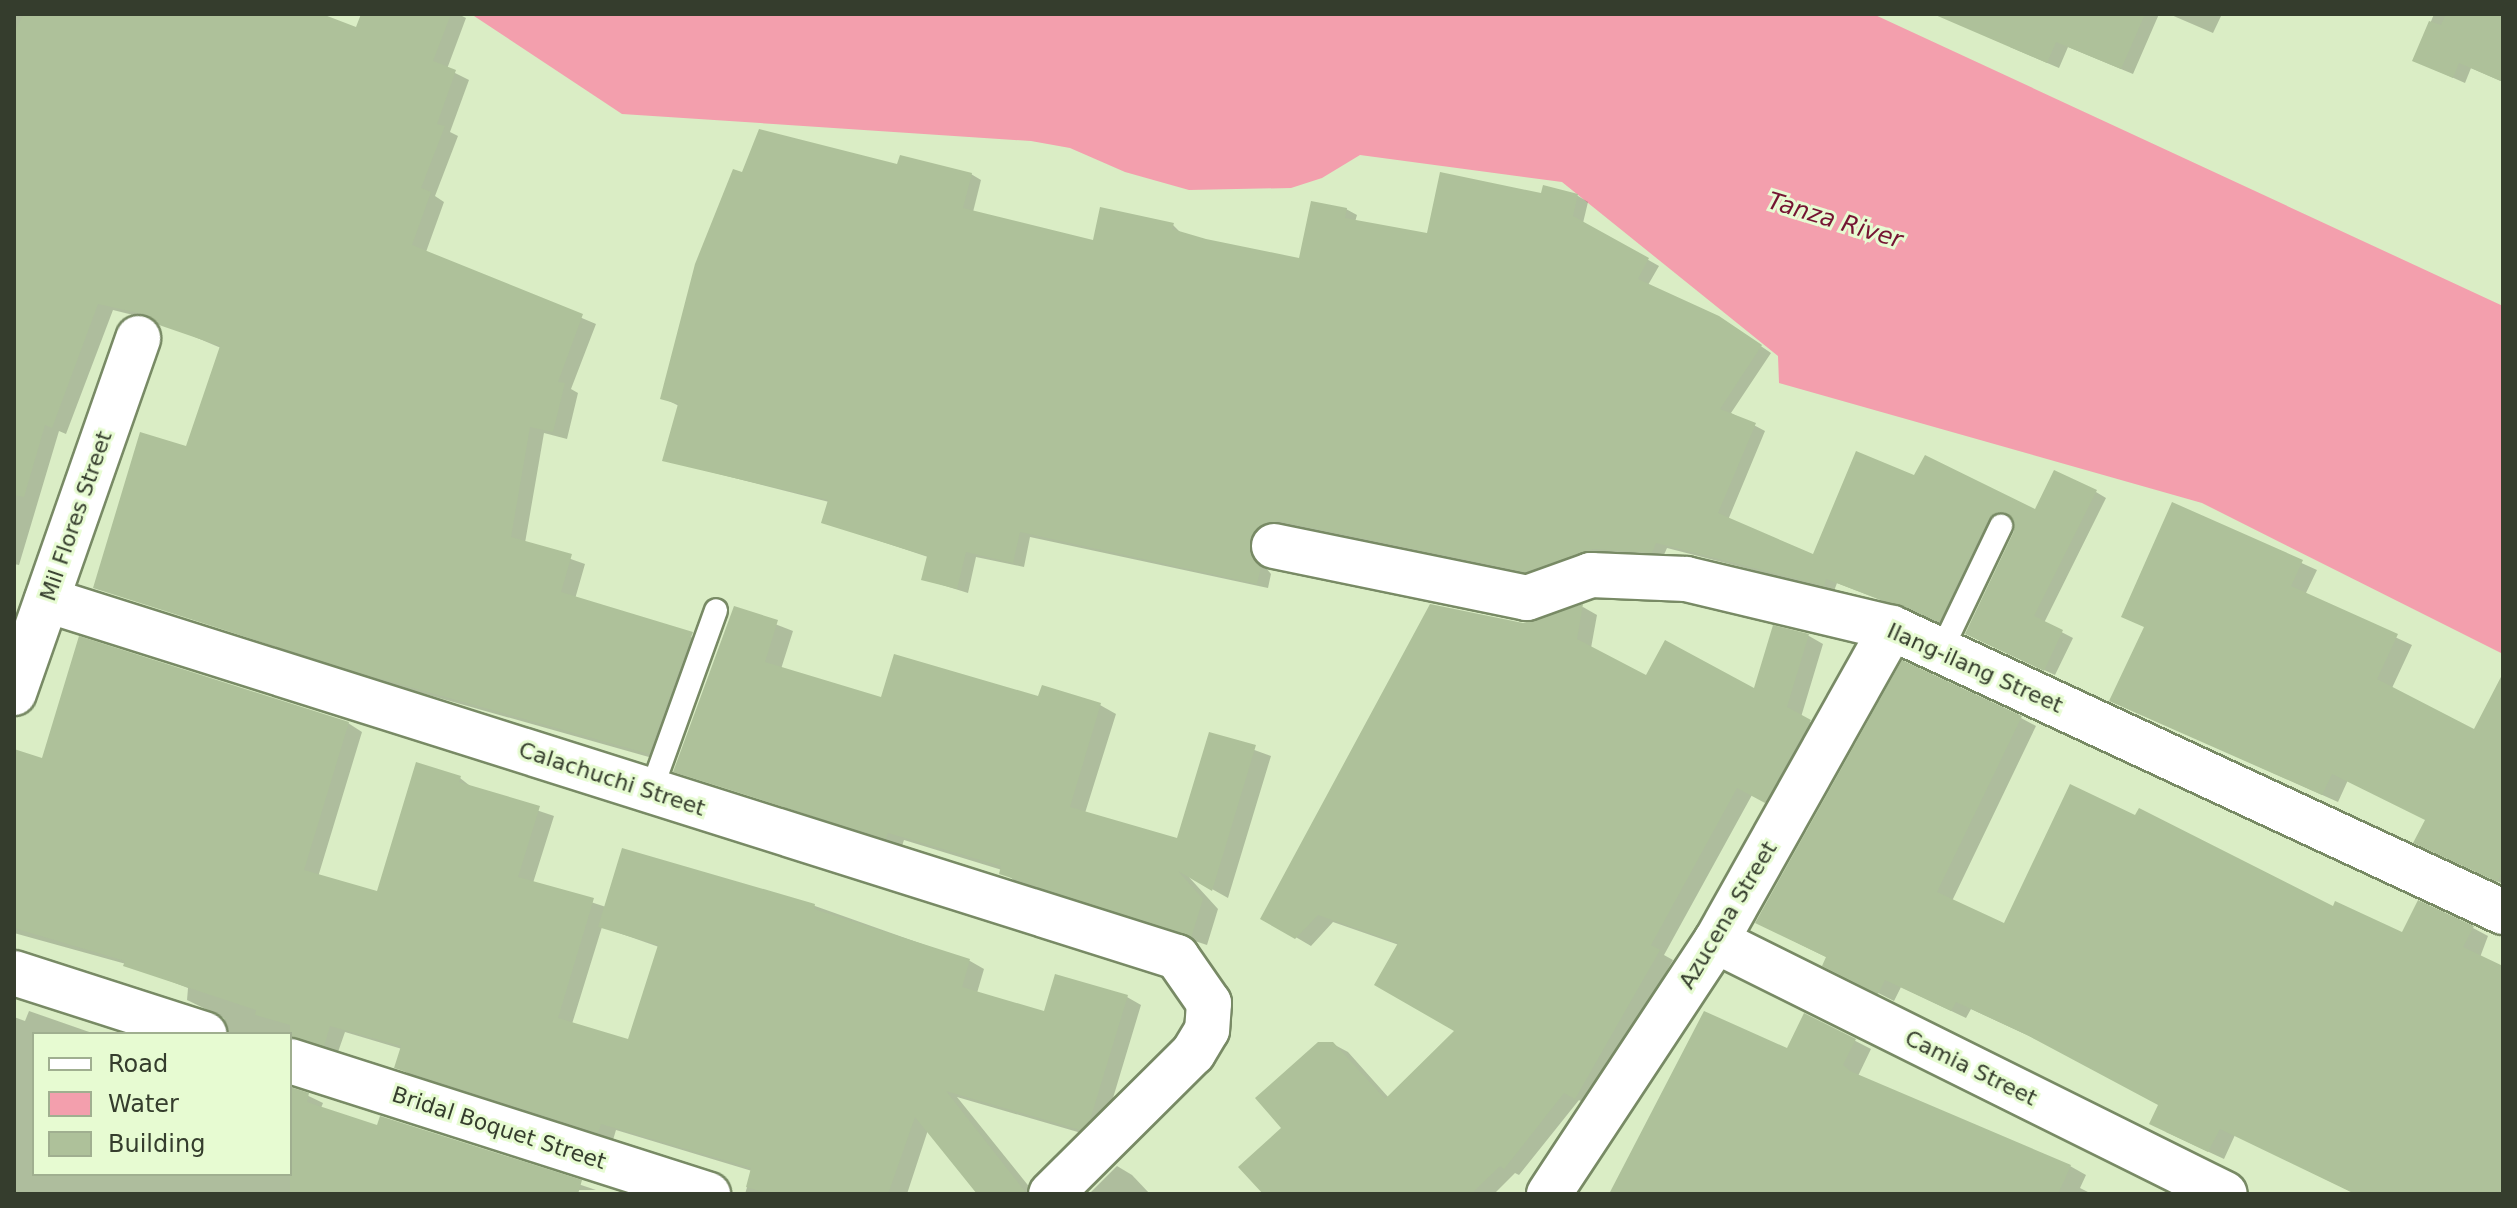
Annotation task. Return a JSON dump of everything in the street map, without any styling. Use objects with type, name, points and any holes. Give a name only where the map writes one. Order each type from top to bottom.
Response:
[{"type":"street","name":"Mil Flores Street","points":[[14,693],[138,338]]},
{"type":"street","name":"Ilang-ilang Street","points":[[1274,546],[1527,598],[1591,575],[1686,579],[1892,628],[2503,912]]},
{"type":"street","name":"Calachuchi Street","points":[[47,600],[1177,957],[1209,1003],[1207,1030],[1193,1053],[1051,1194]]},
{"type":"street","name":"Azucena Street","points":[[1549,1194],[1716,941],[1892,628]]},
{"type":"street","name":"Camia Street","points":[[1716,941],[2225,1194]]},
{"type":"street","points":[[14,973],[198,1032]]},
{"type":"street","name":"Bridal Boquet Street","points":[[292,1062],[708,1194]]},
{"type":"lane","points":[[1941,651],[2001,526]]},
{"type":"lane","points":[[651,791],[716,610]]},
{"type":"water","name":"Tanza River","points":[[471,14],[1873,14],[2503,306],[2503,654],[2202,503],[1779,383],[1778,356],[1562,182],[1360,155],[1322,178],[1291,188],[1189,190],[1125,172],[1070,148],[1031,141],[622,114]]},
{"type":"building","points":[[24,14],[322,14],[356,27],[361,14],[451,14],[433,61],[456,70],[437,124],[445,126],[421,188],[431,192],[412,245],[583,314],[558,382],[565,383],[553,432],[530,427],[511,537],[572,554],[561,592],[693,632],[649,754],[363,674],[93,588],[140,432],[186,446],[220,346],[159,325],[147,315],[98,304],[52,428],[45,425],[24,497],[14,495],[14,32]]},
{"type":"building","points":[[1933,14],[2145,14],[2121,69],[2056,42],[2047,63]]},
{"type":"building","points":[[2446,14],[2503,14],[2503,82],[2459,63],[2453,78],[2412,61],[2429,21],[2441,25]]},
{"type":"building","points":[[759,129],[897,164],[900,155],[972,173],[963,208],[1093,240],[1100,207],[1174,223],[1172,229],[1206,239],[1299,258],[1311,201],[1347,208],[1345,218],[1427,233],[1440,172],[1541,193],[1543,185],[1578,194],[1573,216],[1649,258],[1638,279],[1719,316],[1762,345],[1720,409],[1756,423],[1718,513],[1813,554],[1856,451],[1914,475],[1925,455],[2035,509],[2054,470],[2097,490],[2034,616],[2063,630],[2044,671],[1965,634],[2014,531],[2013,519],[2001,512],[1988,520],[1939,622],[1826,579],[1824,586],[1656,543],[1652,553],[1593,549],[1525,572],[1278,521],[1256,529],[1250,540],[1251,555],[1261,567],[1257,584],[1020,532],[1013,563],[966,552],[957,589],[921,580],[927,556],[821,523],[828,500],[662,461],[678,404],[660,399],[695,264],[733,169],[742,172]]},
{"type":"building","points":[[2172,502],[2303,560],[2291,586],[2398,634],[2377,679],[2474,729],[2503,673],[2503,870],[2497,882],[2413,843],[2425,820],[2332,774],[2322,795],[2109,701],[2144,627],[2121,617]]},
{"type":"building","points":[[1430,604],[1523,623],[1583,604],[1577,639],[1646,675],[1665,640],[1754,688],[1773,625],[1809,634],[1787,707],[1811,720],[1765,803],[1737,788],[1651,945],[1660,950],[1575,1099],[1564,1093],[1504,1169],[1500,1166],[1471,1194],[1263,1194],[1238,1167],[1281,1128],[1255,1098],[1318,1042],[1333,1042],[1385,1099],[1454,1031],[1374,985],[1398,943],[1318,915],[1295,939],[1260,919]]},
{"type":"building","points":[[734,606],[778,620],[765,662],[881,697],[894,654],[1038,696],[1042,685],[1101,703],[1070,807],[1177,838],[1209,732],[1256,745],[1212,891],[1178,871],[1203,899],[1191,938],[999,874],[1001,866],[888,833],[886,839],[673,772]]},
{"type":"building","points":[[79,636],[349,722],[304,870],[377,891],[416,762],[461,776],[459,782],[540,806],[518,877],[594,898],[558,1018],[628,1039],[658,945],[598,927],[622,848],[815,904],[814,909],[970,959],[962,987],[1044,1011],[1055,974],[1128,995],[1090,1120],[1080,1130],[946,1091],[1027,1194],[977,1194],[915,1117],[888,1194],[770,1194],[746,1187],[751,1168],[601,1124],[598,1133],[394,1068],[401,1046],[330,1026],[324,1046],[292,1038],[290,1025],[255,1015],[256,1010],[123,966],[125,961],[14,928],[14,749],[42,758]]},
{"type":"building","points":[[1902,660],[2022,716],[1937,892],[2004,923],[2070,784],[2135,815],[2139,808],[2333,906],[2335,901],[2402,932],[2418,900],[2474,926],[2463,947],[2503,966],[2503,1194],[2355,1194],[2220,1129],[2208,1152],[2149,1124],[2158,1105],[2027,1035],[1956,1002],[1951,1011],[1885,980],[1878,994],[1822,966],[1826,957],[1755,923]]},
{"type":"building","points":[[1704,1011],[1787,1048],[1804,1013],[1856,1039],[1843,1065],[1850,1071],[2071,1165],[2058,1194],[1609,1194]]},
{"type":"building","points":[[292,1088],[309,1093],[307,1102],[377,1125],[380,1116],[582,1180],[578,1194],[290,1194]]}]
